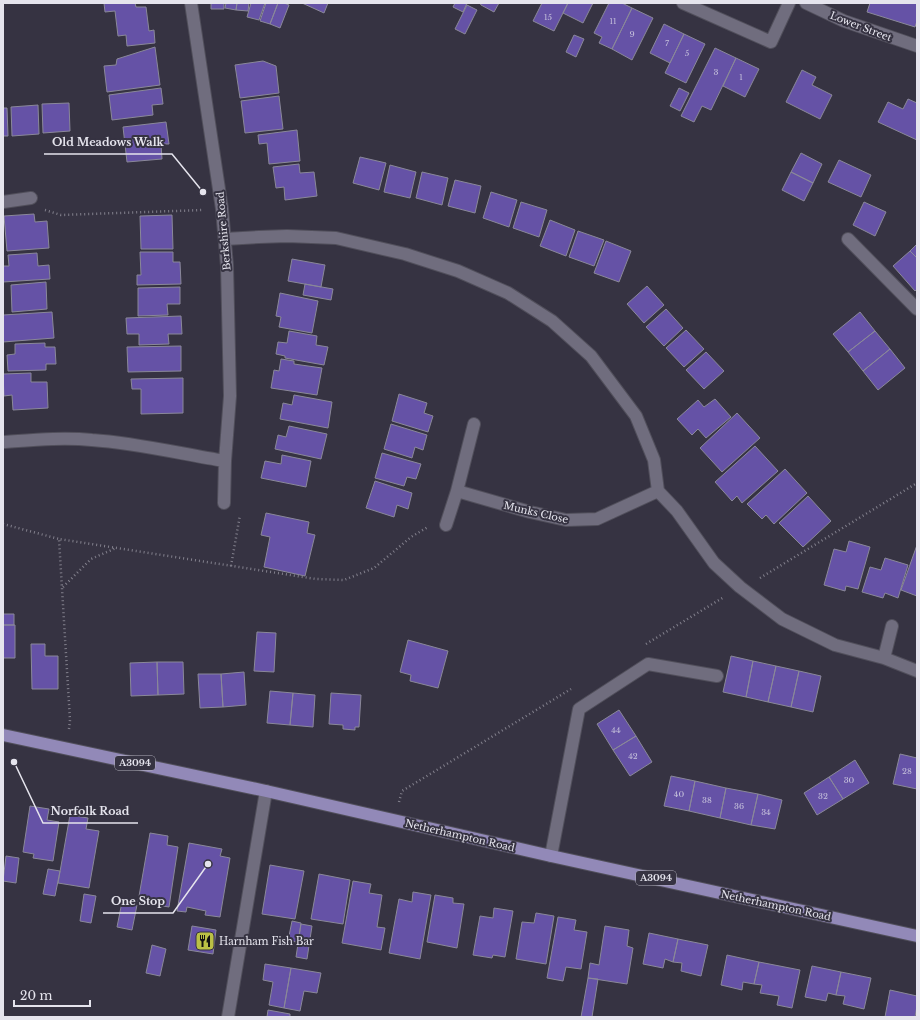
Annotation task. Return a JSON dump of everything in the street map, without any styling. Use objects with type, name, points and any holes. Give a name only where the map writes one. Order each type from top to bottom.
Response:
[{"type":"main road","name":"Netherhampton Road","points":[[3,735],[917,936]]},
{"type":"street","name":"Berkshire Road","points":[[191,3],[222,209],[227,266],[230,396],[225,460],[224,503]]},
{"type":"street","points":[[683,3],[772,42],[789,3]]},
{"type":"street","name":"Lower Street","points":[[806,3],[844,20],[917,46]]},
{"type":"street","points":[[3,202],[31,198]]},
{"type":"street","points":[[225,240],[259,236],[336,238],[405,254],[458,271],[508,293],[552,321],[591,356],[636,416],[654,460],[658,492],[677,511],[714,563],[740,587],[782,619],[834,645],[884,658],[917,670]]},
{"type":"street","points":[[848,240],[917,309]]},
{"type":"street","points":[[446,525],[457,491],[474,424]]},
{"type":"street","points":[[3,442],[53,439],[90,439],[118,442],[225,460]]},
{"type":"street","name":"Munks Close","points":[[457,491],[530,512],[566,520],[597,519],[658,492]]},
{"type":"street","points":[[884,658],[892,626]]},
{"type":"street","points":[[551,856],[579,709],[648,664],[717,676]]},
{"type":"street","points":[[228,1017],[266,792]]},
{"type":"path","points":[[31,198],[34,206],[61,215],[222,209]]},
{"type":"path","points":[[646,644],[740,587],[764,576],[917,483]]},
{"type":"path","points":[[231,566],[240,509]]},
{"type":"path","points":[[3,524],[59,539],[316,579],[344,580],[374,568],[410,537],[431,525],[446,525]]},
{"type":"path","points":[[59,539],[70,720],[67,748]]},
{"type":"path","points":[[62,587],[91,559],[116,548]]},
{"type":"path","points":[[394,820],[402,791],[571,689]]},
{"type":"building","points":[[104,3],[135,3],[136,7],[146,7],[149,31],[154,30],[155,43],[127,46],[126,35],[118,36],[115,11],[105,12]]},
{"type":"building","points":[[211,3],[224,3],[224,9],[211,9]]},
{"type":"building","points":[[226,3],[237,3],[236,10],[225,8]]},
{"type":"building","points":[[237,3],[249,3],[248,11],[236,10]]},
{"type":"building","points":[[251,3],[265,3],[259,20],[247,17]]},
{"type":"building","points":[[266,3],[278,3],[270,24],[260,21]]},
{"type":"building","points":[[278,3],[289,5],[280,28],[270,24]]},
{"type":"building","points":[[302,3],[328,3],[324,13]]},
{"type":"building","points":[[455,3],[467,3],[463,12],[453,7]]},
{"type":"building","points":[[480,3],[499,3],[494,12]]},
{"type":"building","points":[[542,3],[568,3],[554,31],[533,21]]},
{"type":"building","points":[[568,3],[593,3],[583,23],[563,13]]},
{"type":"building","points":[[609,3],[622,3],[632,8],[612,49],[599,43],[602,37],[594,33]]},
{"type":"building","points":[[870,3],[917,3],[917,21],[915,27],[867,12]]},
{"type":"building","points":[[467,5],[477,10],[465,34],[455,29]]},
{"type":"building","points":[[632,8],[653,18],[632,60],[612,49]]},
{"type":"building","points":[[664,24],[684,34],[670,63],[650,53]]},
{"type":"building","points":[[684,34],[705,44],[686,83],[665,73]]},
{"type":"building","points":[[574,35],[584,39],[576,57],[566,52]]},
{"type":"building","points":[[155,47],[160,85],[107,92],[104,66],[116,65],[117,59]]},
{"type":"building","points":[[715,48],[736,58],[711,110],[702,106],[694,122],[681,116]]},
{"type":"building","points":[[736,58],[759,69],[745,97],[723,86]]},
{"type":"building","points":[[263,61],[276,66],[279,93],[240,98],[235,65]]},
{"type":"building","points":[[802,70],[816,77],[812,85],[832,95],[820,119],[786,102]]},
{"type":"building","points":[[161,88],[163,104],[152,105],[153,115],[112,120],[109,95]]},
{"type":"building","points":[[679,88],[689,93],[680,111],[670,106]]},
{"type":"building","points":[[279,96],[283,129],[245,133],[241,101]]},
{"type":"building","points":[[908,99],[917,103],[917,140],[878,122],[888,102],[903,109]]},
{"type":"building","points":[[69,103],[70,131],[43,133],[42,104]]},
{"type":"building","points":[[38,105],[39,134],[12,136],[11,107]]},
{"type":"building","points":[[3,108],[7,108],[8,136],[3,136]]},
{"type":"building","points":[[166,122],[169,144],[161,144],[162,159],[127,162],[123,127]]},
{"type":"building","points":[[297,130],[300,161],[269,164],[267,143],[259,144],[258,135]]},
{"type":"building","points":[[801,153],[822,164],[813,183],[791,172]]},
{"type":"building","points":[[360,157],[386,163],[379,190],[353,183]]},
{"type":"building","points":[[839,160],[871,175],[861,197],[828,182]]},
{"type":"building","points":[[299,164],[300,173],[314,172],[317,196],[285,200],[284,187],[276,188],[273,167]]},
{"type":"building","points":[[390,165],[416,172],[410,198],[384,192]]},
{"type":"building","points":[[422,172],[448,178],[442,205],[416,198]]},
{"type":"building","points":[[791,172],[813,183],[804,201],[782,190]]},
{"type":"building","points":[[455,180],[481,186],[475,213],[448,206]]},
{"type":"building","points":[[491,192],[517,200],[509,227],[483,218]]},
{"type":"building","points":[[521,202],[547,210],[539,237],[513,228]]},
{"type":"building","points":[[864,202],[886,212],[875,236],[853,225]]},
{"type":"building","points":[[34,214],[35,222],[47,221],[49,248],[7,251],[4,216]]},
{"type":"building","points":[[172,215],[173,249],[141,249],[140,216]]},
{"type":"building","points":[[550,220],[575,230],[566,256],[540,246]]},
{"type":"building","points":[[578,231],[604,240],[594,266],[569,257]]},
{"type":"building","points":[[606,241],[631,251],[619,282],[594,273]]},
{"type":"building","points":[[917,244],[917,258],[910,251]]},
{"type":"building","points":[[910,251],[917,258],[917,289],[915,291],[893,266]]},
{"type":"building","points":[[140,252],[173,252],[173,262],[180,262],[181,284],[137,285],[137,275],[141,275]]},
{"type":"building","points":[[37,253],[38,266],[49,265],[50,279],[3,282],[3,266],[9,266],[8,255]]},
{"type":"building","points":[[292,259],[325,265],[321,287],[288,281]]},
{"type":"building","points":[[46,282],[47,309],[12,312],[11,285]]},
{"type":"building","points":[[305,284],[333,289],[331,300],[303,295]]},
{"type":"building","points":[[647,286],[664,305],[644,323],[627,304]]},
{"type":"building","points":[[180,287],[180,304],[167,304],[168,315],[138,316],[138,288]]},
{"type":"building","points":[[280,293],[318,301],[312,333],[279,327],[281,317],[276,316]]},
{"type":"building","points":[[666,309],[683,328],[664,346],[646,327]]},
{"type":"building","points":[[52,312],[54,338],[3,342],[3,315]]},
{"type":"building","points":[[860,312],[875,331],[848,352],[833,334]]},
{"type":"building","points":[[181,316],[182,334],[168,334],[169,344],[139,345],[139,334],[127,334],[126,318]]},
{"type":"building","points":[[686,330],[704,349],[684,367],[666,348]]},
{"type":"building","points":[[289,331],[317,336],[316,345],[328,347],[324,365],[285,358],[285,356],[276,354],[278,342],[287,343]]},
{"type":"building","points":[[875,331],[890,349],[863,371],[848,352]]},
{"type":"building","points":[[45,343],[45,347],[55,347],[56,364],[46,364],[46,370],[8,371],[7,355],[15,354],[15,344]]},
{"type":"building","points":[[181,346],[181,371],[128,372],[127,347]]},
{"type":"building","points":[[890,349],[905,368],[878,390],[863,371]]},
{"type":"building","points":[[706,352],[724,371],[704,389],[686,370]]},
{"type":"building","points":[[281,359],[294,361],[294,364],[322,368],[317,395],[271,388],[274,370],[279,371]]},
{"type":"building","points":[[31,373],[31,382],[47,382],[48,408],[13,410],[12,395],[4,396],[3,374]]},
{"type":"building","points":[[183,378],[183,413],[141,414],[141,389],[132,389],[131,379]]},
{"type":"building","points":[[399,394],[427,403],[424,413],[433,416],[428,432],[392,421]]},
{"type":"building","points":[[294,395],[332,402],[328,428],[280,419],[283,403],[292,405]]},
{"type":"building","points":[[715,399],[731,417],[706,438],[698,429],[692,435],[677,419],[698,400],[704,407]]},
{"type":"building","points":[[737,413],[760,438],[722,472],[700,448]]},
{"type":"building","points":[[391,424],[427,435],[423,450],[415,447],[412,458],[384,449]]},
{"type":"building","points":[[289,426],[327,434],[321,459],[275,449],[278,435],[286,437]]},
{"type":"building","points":[[755,446],[778,471],[742,503],[737,496],[732,501],[715,482]]},
{"type":"building","points":[[382,453],[421,464],[416,479],[407,477],[404,486],[375,478]]},
{"type":"building","points":[[282,455],[311,461],[306,487],[261,478],[265,461],[281,464]]},
{"type":"building","points":[[785,469],[807,493],[774,524],[766,515],[762,519],[747,504]]},
{"type":"building","points":[[375,481],[412,493],[408,509],[397,505],[394,517],[366,508]]},
{"type":"building","points":[[808,496],[831,521],[803,547],[779,523]]},
{"type":"building","points":[[266,513],[309,522],[307,533],[315,535],[305,576],[264,567],[270,537],[261,535]]},
{"type":"building","points":[[849,541],[870,547],[858,589],[846,586],[845,591],[824,585],[834,549],[846,552]]},
{"type":"building","points":[[917,545],[917,596],[901,590]]},
{"type":"building","points":[[885,558],[908,565],[898,598],[885,593],[883,598],[862,592],[870,567],[881,570]]},
{"type":"building","points":[[3,614],[14,614],[14,625],[3,625]]},
{"type":"building","points":[[3,625],[15,625],[15,658],[3,658]]},
{"type":"building","points":[[257,632],[276,633],[274,672],[254,671]]},
{"type":"building","points":[[408,640],[448,651],[438,688],[410,681],[411,675],[400,672]]},
{"type":"building","points":[[31,644],[45,644],[45,656],[58,656],[58,689],[32,689]]},
{"type":"building","points":[[731,656],[753,661],[746,697],[723,692]]},
{"type":"building","points":[[753,661],[776,666],[768,702],[746,697]]},
{"type":"building","points":[[157,662],[183,662],[184,694],[158,695]]},
{"type":"building","points":[[157,662],[158,695],[131,696],[130,663]]},
{"type":"building","points":[[776,666],[799,671],[791,707],[768,702]]},
{"type":"building","points":[[799,671],[821,676],[813,712],[791,707]]},
{"type":"building","points":[[244,672],[246,705],[223,707],[221,674]]},
{"type":"building","points":[[198,674],[221,674],[223,707],[200,708]]},
{"type":"building","points":[[270,691],[293,693],[290,725],[267,723]]},
{"type":"building","points":[[293,693],[315,695],[313,727],[290,725]]},
{"type":"building","points":[[331,693],[361,695],[359,727],[355,727],[355,730],[343,729],[343,725],[329,724]]},
{"type":"building","points":[[619,710],[636,736],[613,750],[597,724]]},
{"type":"building","points":[[636,736],[652,762],[630,776],[613,750]]},
{"type":"building","points":[[900,754],[917,758],[917,789],[893,784]]},
{"type":"building","points":[[855,760],[869,783],[843,799],[829,777]]},
{"type":"building","points":[[671,776],[695,781],[689,811],[664,806]]},
{"type":"building","points":[[829,777],[843,799],[817,815],[804,793]]},
{"type":"building","points":[[695,781],[726,788],[720,818],[689,811]]},
{"type":"building","points":[[726,788],[758,794],[751,825],[720,818]]},
{"type":"building","points":[[758,794],[782,800],[775,829],[751,825]]},
{"type":"building","points":[[30,806],[49,809],[47,820],[59,822],[53,861],[33,858],[34,854],[23,852]]},
{"type":"building","points":[[70,815],[88,818],[86,829],[99,831],[89,888],[58,883]]},
{"type":"building","points":[[150,833],[168,836],[167,845],[178,847],[169,907],[138,902]]},
{"type":"building","points":[[189,843],[222,849],[220,856],[230,858],[220,917],[205,915],[206,911],[187,907],[186,912],[177,911]]},
{"type":"building","points":[[6,856],[19,858],[16,883],[3,881]]},
{"type":"building","points":[[270,865],[304,871],[295,919],[262,914]]},
{"type":"building","points":[[48,869],[60,871],[55,896],[43,894]]},
{"type":"building","points":[[319,874],[350,880],[343,924],[311,919]]},
{"type":"building","points":[[353,881],[371,884],[369,893],[382,895],[377,927],[385,928],[381,950],[342,943]]},
{"type":"building","points":[[413,892],[431,895],[420,959],[389,953],[399,899],[412,902]]},
{"type":"building","points":[[84,894],[96,896],[91,923],[80,921]]},
{"type":"building","points":[[435,895],[453,898],[453,903],[464,904],[457,948],[427,942]]},
{"type":"building","points":[[122,902],[137,905],[132,930],[117,927]]},
{"type":"building","points":[[494,908],[513,911],[505,957],[493,955],[492,958],[473,955],[480,916],[493,918]]},
{"type":"building","points":[[536,913],[554,916],[546,964],[516,959],[522,922],[534,923]]},
{"type":"building","points":[[558,917],[576,920],[574,930],[587,932],[581,969],[566,967],[563,981],[547,978]]},
{"type":"building","points":[[292,921],[301,923],[298,942],[288,941]]},
{"type":"building","points":[[301,924],[312,926],[307,959],[296,957]]},
{"type":"building","points":[[192,926],[216,930],[213,954],[188,950]]},
{"type":"building","points":[[605,926],[629,930],[627,946],[633,948],[627,984],[588,978],[590,963],[599,965]]},
{"type":"building","points":[[649,933],[678,939],[673,962],[665,959],[663,968],[643,964]]},
{"type":"building","points":[[678,939],[708,945],[701,976],[681,971],[682,963],[673,962]]},
{"type":"building","points":[[152,945],[166,949],[160,976],[146,973]]},
{"type":"building","points":[[727,955],[759,962],[754,984],[743,982],[742,990],[721,985]]},
{"type":"building","points":[[759,962],[800,970],[792,1008],[777,1005],[779,996],[760,993],[762,985],[754,984]]},
{"type":"building","points":[[265,964],[291,968],[284,1008],[269,1005],[273,982],[263,980]]},
{"type":"building","points":[[812,966],[841,972],[836,995],[828,993],[826,1001],[805,997]]},
{"type":"building","points":[[291,968],[321,973],[317,993],[304,991],[300,1011],[284,1008]]},
{"type":"building","points":[[841,972],[871,978],[864,1009],[843,1004],[845,996],[836,995]]},
{"type":"building","points":[[588,978],[598,979],[592,1017],[581,1017]]},
{"type":"building","points":[[890,990],[917,996],[915,1017],[885,1017]]},
{"type":"building","points":[[268,1010],[290,1014],[290,1017],[267,1017]]},
{"type":"place","name":"Old Meadows Walk","points":[[203,192]]},
{"type":"place","name":"Norfolk Road","points":[[14,762]]},
{"type":"place","name":"One Stop","points":[[208,864]]},
{"type":"place","name":"Harnham Fish Bar","points":[[205,941]]}]
